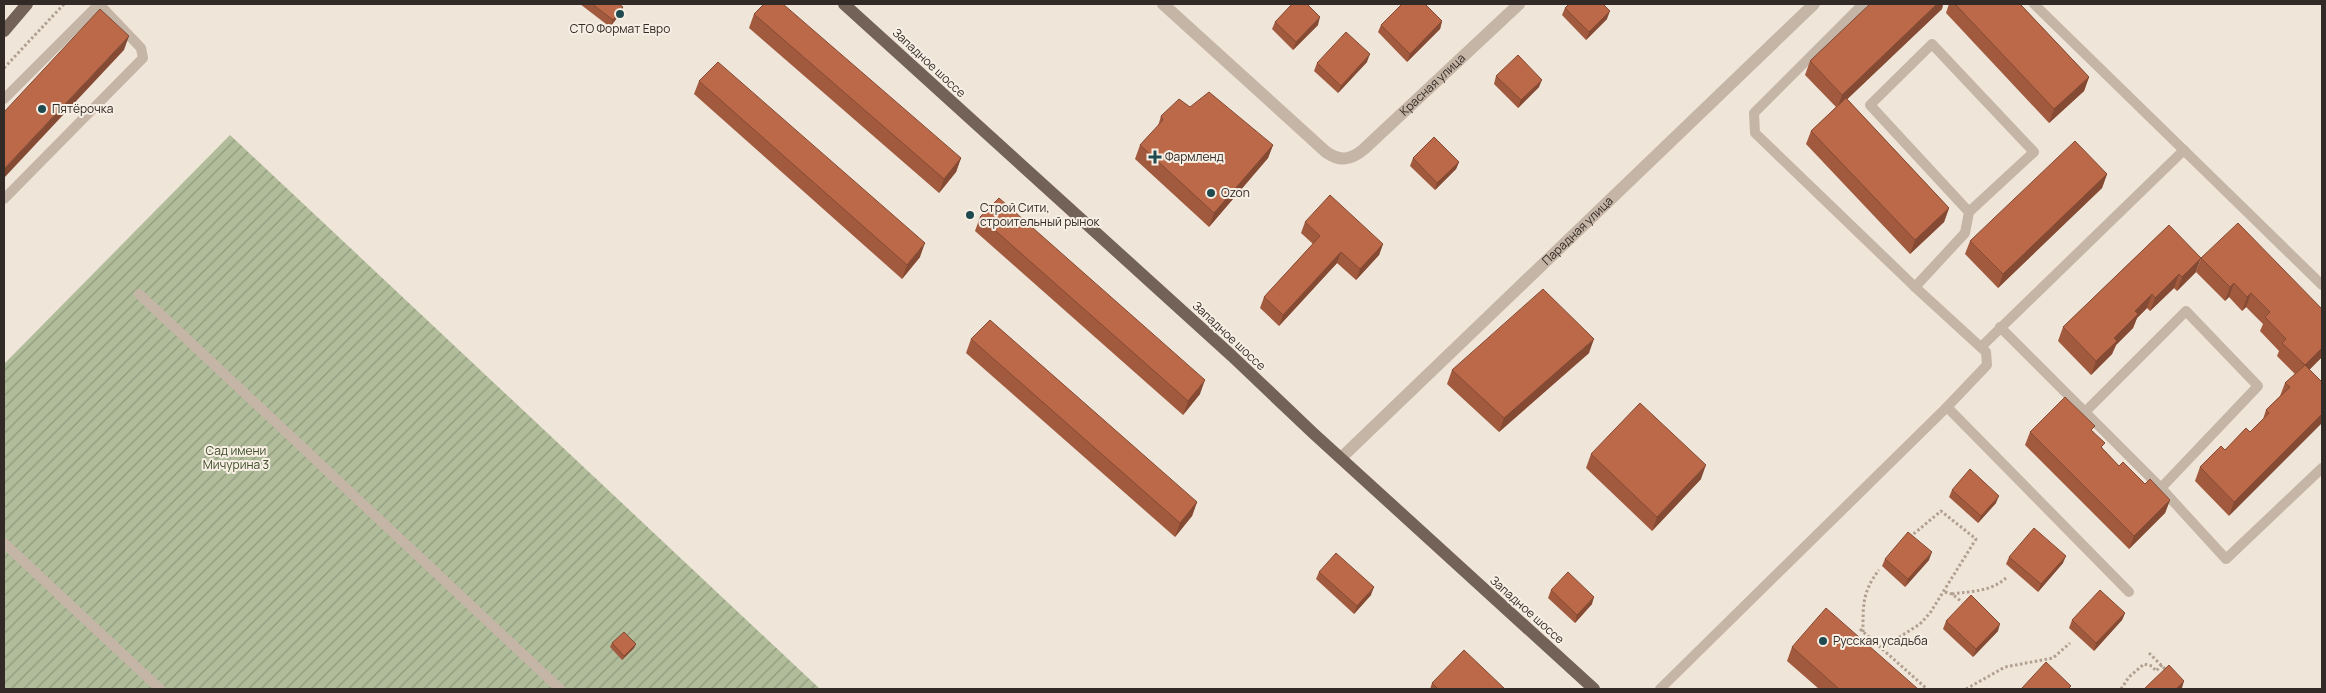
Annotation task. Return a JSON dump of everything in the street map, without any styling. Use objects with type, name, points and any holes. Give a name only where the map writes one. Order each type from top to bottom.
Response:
[{"type":"main road","points":[[4,30],[26,4]]},
{"type":"main road","name":"Западное шоссе","points":[[844,4],[1232,356],[1594,689]]},
{"type":"street","name":"Красная улица","points":[[1163,4],[1326,152],[1334,158],[1344,160],[1355,157],[1364,149],[1519,4]]},
{"type":"street","name":"Парадная улица","points":[[1341,458],[1814,4]]},
{"type":"lane","points":[[4,99],[99,4],[141,48],[143,58],[4,199]]},
{"type":"lane","points":[[1660,689],[1947,407],[1987,365],[1986,352],[1981,347],[1915,287],[1755,133],[1754,113],[1863,4]]},
{"type":"lane","points":[[2034,4],[2322,286]]},
{"type":"lane","points":[[1915,287],[1965,233],[1969,212],[2034,152],[1932,44],[1870,105],[1969,212]]},
{"type":"lane","points":[[1981,347],[2184,150]]},
{"type":"lane","points":[[139,294],[560,689]]},
{"type":"lane","points":[[2085,412],[2186,310],[2258,386],[2161,488]]},
{"type":"lane","points":[[2000,327],[2161,488],[2226,559],[2322,468]]},
{"type":"lane","points":[[1947,407],[2128,592]]},
{"type":"lane","points":[[4,543],[160,689]]},
{"type":"path","points":[[4,68],[64,4]]},
{"type":"path","points":[[1882,648],[1920,624],[1945,592],[1976,539],[1941,511],[1910,537]]},
{"type":"path","points":[[1864,632],[1864,599],[1869,582],[1879,570]]},
{"type":"path","points":[[1945,592],[1952,594],[1977,592],[1997,586],[2006,578]]},
{"type":"path","points":[[1952,594],[1962,602]]},
{"type":"path","points":[[1860,629],[1929,689]]},
{"type":"path","points":[[1966,689],[2005,667],[2053,658],[2070,643]]},
{"type":"path","points":[[2149,652],[2174,677]]},
{"type":"path","points":[[2121,689],[2133,673],[2144,664],[2152,666],[2156,671],[2162,665]]},
{"type":"green space","name":"Сад имени Мичурина 3","points":[[230,135],[820,689],[4,689],[4,364]]},
{"type":"building","points":[[592,4],[619,4],[623,7],[613,20]]},
{"type":"building","points":[[764,4],[783,4],[961,158],[944,179],[754,14]]},
{"type":"building","points":[[1292,4],[1307,4],[1320,17],[1296,42],[1275,22]]},
{"type":"building","points":[[1402,4],[1425,4],[1442,21],[1410,54],[1381,25]]},
{"type":"building","points":[[1569,4],[1603,4],[1610,11],[1589,32],[1565,8]]},
{"type":"building","points":[[1870,4],[1937,4],[1842,95],[1810,61]]},
{"type":"building","points":[[1955,4],[2020,4],[2089,77],[2054,109]]},
{"type":"building","points":[[100,9],[129,36],[4,169],[4,112]]},
{"type":"building","points":[[1346,32],[1370,54],[1341,86],[1317,63]]},
{"type":"building","points":[[1518,55],[1542,80],[1521,100],[1496,76]]},
{"type":"building","points":[[718,62],[925,243],[907,265],[699,81]]},
{"type":"building","points":[[1209,92],[1273,145],[1214,213],[1140,145],[1163,120],[1161,116],[1179,99],[1190,107]]},
{"type":"building","points":[[1846,98],[1949,208],[1915,240],[1811,131]]},
{"type":"building","points":[[1434,137],[1459,162],[1437,183],[1413,158]]},
{"type":"building","points":[[2075,141],[2107,174],[2003,274],[1970,241]]},
{"type":"building","points":[[1330,195],[1383,244],[1360,269],[1341,252],[1283,315],[1264,297],[1320,236],[1305,222]]},
{"type":"building","points":[[999,198],[1205,380],[1188,401],[980,217]]},
{"type":"building","points":[[2238,223],[2322,309],[2322,348],[2305,365],[2282,343],[2286,339],[2265,317],[2270,312],[2251,293],[2247,297],[2234,283],[2230,287],[2201,258]]},
{"type":"building","points":[[2169,225],[2201,258],[2182,277],[2179,274],[2155,298],[2152,294],[2135,311],[2138,314],[2114,338],[2117,341],[2096,361],[2063,327]]},
{"type":"building","points":[[1543,289],[1594,339],[1504,418],[1452,370]]},
{"type":"building","points":[[990,320],[1197,502],[1180,523],[971,339]]},
{"type":"building","points":[[2305,365],[2322,382],[2322,414],[2234,502],[2200,467],[2221,446],[2225,450],[2246,428],[2250,432],[2269,413],[2266,410],[2290,387],[2285,383]]},
{"type":"building","points":[[2065,397],[2095,426],[2091,430],[2105,443],[2101,447],[2119,466],[2123,462],[2145,484],[2150,479],[2170,500],[2134,536],[2030,432]]},
{"type":"building","points":[[1640,403],[1706,465],[1657,517],[1591,454]]},
{"type":"building","points":[[1970,469],[1999,496],[1981,516],[1952,490]]},
{"type":"building","points":[[2034,528],[2066,556],[2041,584],[2009,557]]},
{"type":"building","points":[[1908,532],[1932,552],[1908,579],[1885,559]]},
{"type":"building","points":[[1336,553],[1374,587],[1357,606],[1319,572]]},
{"type":"building","points":[[1568,572],[1594,597],[1577,615],[1551,590]]},
{"type":"building","points":[[2100,590],[2125,613],[2096,643],[2072,620]]},
{"type":"building","points":[[1971,595],[2000,624],[1976,649],[1946,621]]},
{"type":"building","name":"Русская усадьба","points":[[1826,608],[1918,689],[1839,689],[1792,647]]},
{"type":"building","points":[[624,632],[636,644],[624,656],[612,643]]},
{"type":"building","points":[[1464,650],[1505,689],[1438,689],[1432,683]]},
{"type":"building","points":[[2046,662],[2071,686],[2068,689],[2022,688]]},
{"type":"building","points":[[2169,665],[2184,681],[2176,689],[2144,689]]},
{"type":"place","name":"СТО Формат Евро","points":[[620,14]]},
{"type":"place","name":"Пятёрочка","points":[[42,109]]},
{"type":"place","name":"Фармленд","points":[[1155,157]]},
{"type":"place","name":"Ozon","points":[[1211,193]]},
{"type":"place","name":"Строй Сити, строительный рынок","points":[[970,215]]},
{"type":"place","name":"Русская усадьба","points":[[1823,641]]}]
